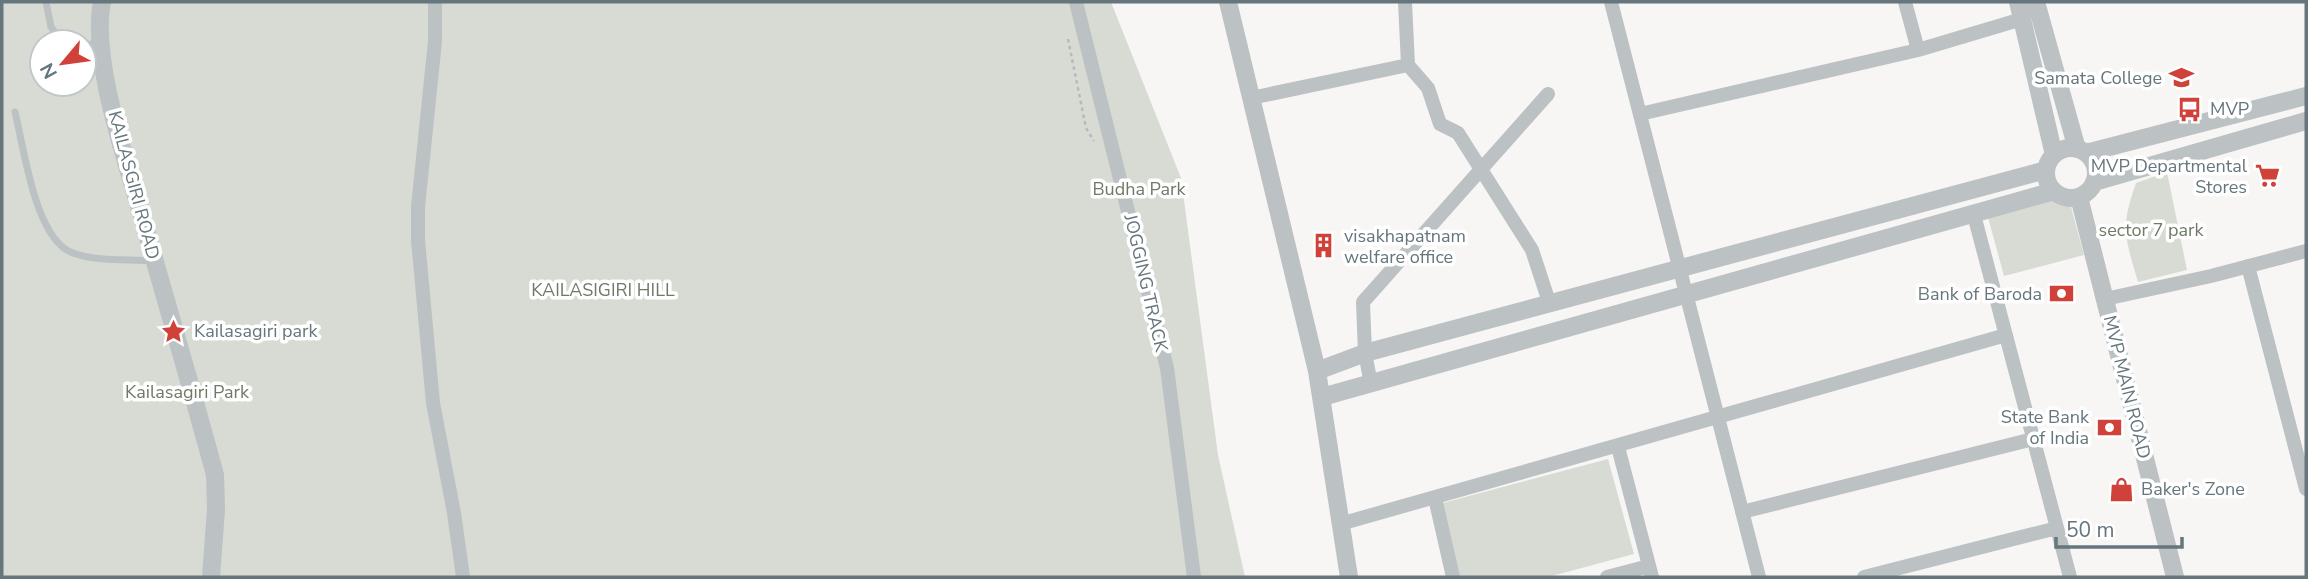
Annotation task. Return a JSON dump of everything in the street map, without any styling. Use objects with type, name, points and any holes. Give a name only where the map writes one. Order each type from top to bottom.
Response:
[{"type":"street","name":"KAILASGIRI ROAD","points":[[97,28],[102,2]]},
{"type":"street","points":[[435,2],[435,41],[418,207],[418,240],[433,403],[463,577]]},
{"type":"street","points":[[1076,2],[1167,368],[1194,577]]},
{"type":"street","points":[[1228,2],[1317,371],[1349,577]]},
{"type":"street","points":[[1405,2],[1408,65],[1428,88],[1440,124],[1458,133],[1532,250],[1550,305]]},
{"type":"street","points":[[1612,2],[1759,577]]},
{"type":"street","points":[[1905,2],[1918,50]]},
{"type":"street","points":[[2036,2],[2081,151],[2096,169],[2094,183]]},
{"type":"street","points":[[1640,114],[1918,50],[2020,10],[2050,163],[2047,178],[2054,191],[2065,197],[2079,197],[2094,183],[2306,121]]},
{"type":"street","name":"KAILASGIRI ROAD","points":[[98,61],[215,475],[216,509],[211,577]]},
{"type":"street","points":[[1251,97],[1408,65]]},
{"type":"street","points":[[1371,384],[1365,354],[1363,302],[1423,239],[1479,169],[1548,94]]},
{"type":"street","points":[[1317,371],[1365,354],[1680,270],[2050,163],[2061,150],[2081,151],[2306,96]]},
{"type":"street","points":[[1322,397],[2054,191]]},
{"type":"street","name":"MVP MAIN ROAD","points":[[2079,197],[2175,577]]},
{"type":"street","points":[[1974,215],[2070,577]]},
{"type":"street","points":[[2105,299],[2306,251]]},
{"type":"street","points":[[2248,267],[2306,489]]},
{"type":"street","points":[[1340,524],[2006,335]]},
{"type":"street","points":[[1742,512],[2033,439]]},
{"type":"street","points":[[1607,577],[1650,572],[1618,447]]},
{"type":"street","points":[[1435,498],[1453,577]]},
{"type":"street","points":[[1864,577],[2057,528]]},
{"type":"lane","points":[[46,2],[52,28]]},
{"type":"lane","points":[[15,112],[42,218],[54,239],[71,253],[155,261]]},
{"type":"path","points":[[1065,29],[1086,128],[1099,149]]},
{"type":"green space","name":"KAILASIGIRI HILL","points":[[2,2],[1111,2],[1181,178],[1218,455],[1245,577],[2,577]]},
{"type":"green space","name":"sector 7 park","points":[[2167,172],[2187,270],[2138,282],[2126,232],[2131,198],[2136,183]]},
{"type":"green space","points":[[2066,188],[2084,255],[2004,276],[1986,210]]},
{"type":"green space","points":[[1608,459],[1634,554],[1548,577],[1459,577],[1439,504]]},
{"type":"place","name":"Samata College","points":[[2182,78]]},
{"type":"place","name":"MVP","points":[[2190,109]]},
{"type":"place","name":"MVP Departmental Stores","points":[[2267,176]]},
{"type":"place","name":"visakhapatnam welfare office","points":[[1324,246]]},
{"type":"place","name":"Bank of Baroda","points":[[2062,294]]},
{"type":"place","name":"Kailasagiri park","points":[[174,331]]},
{"type":"place","name":"State Bank of India","points":[[2109,427]]},
{"type":"place","name":"Baker's Zone","points":[[2121,489]]},
{"type":"park label","name":"Budha Park","points":[[1139,189]]},
{"type":"park label","name":"Kailasagiri Park","points":[[187,392]]}]
